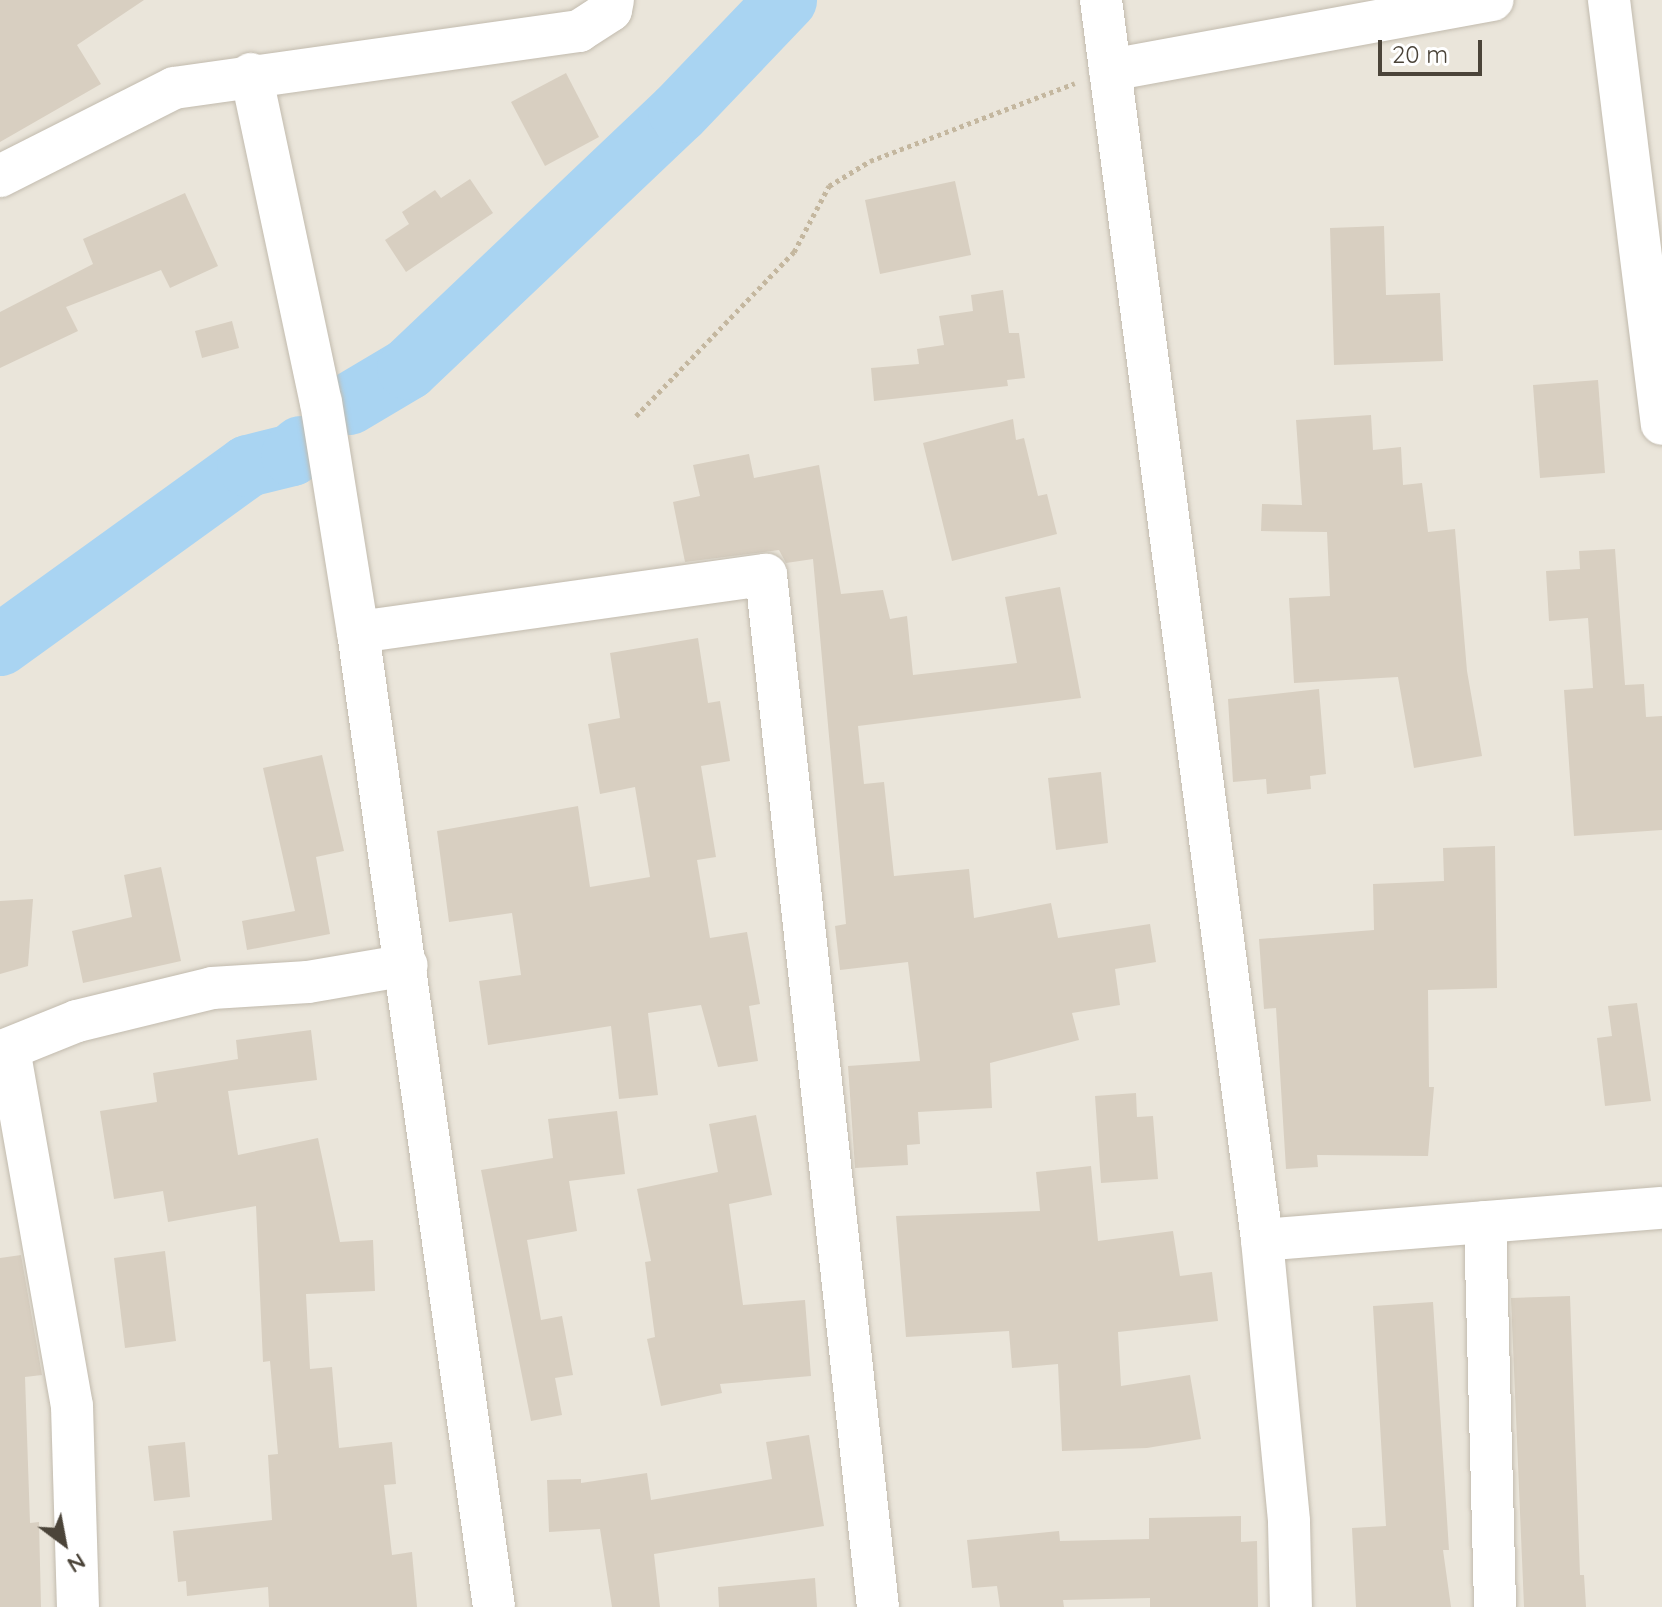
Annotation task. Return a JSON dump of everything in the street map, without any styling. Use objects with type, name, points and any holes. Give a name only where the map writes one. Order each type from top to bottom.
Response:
[{"type":"street","points":[[0,176],[174,88],[251,74],[579,31],[611,10],[613,0]]},
{"type":"street","points":[[1101,0],[1262,1240],[1289,1522],[1291,1607]]},
{"type":"street","points":[[1110,70],[1493,0]]},
{"type":"street","points":[[1609,0],[1662,424]]},
{"type":"street","points":[[251,74],[321,402],[358,632],[407,965],[494,1607]]},
{"type":"street","points":[[358,632],[766,575],[878,1607]]},
{"type":"street","points":[[78,1607],[72,1406],[5,1050],[77,1021],[212,988],[308,982],[407,965]]},
{"type":"street","points":[[1262,1240],[1662,1208]]},
{"type":"street","points":[[1485,1222],[1495,1607]]},
{"type":"path","points":[[636,416],[794,252],[829,186],[870,161],[1110,70]]},
{"type":"shaded area","points":[[0,0],[1662,0],[1662,1607],[0,1607]]},
{"type":"building","points":[[0,0],[144,0],[77,45],[101,84],[0,142]]},
{"type":"building","points":[[566,73],[599,137],[545,166],[511,102]]},
{"type":"building","points":[[470,179],[493,213],[406,272],[385,240],[409,224],[402,212],[435,190],[441,198]]},
{"type":"building","points":[[955,181],[971,255],[880,274],[865,200]]},
{"type":"building","points":[[185,193],[218,266],[170,288],[161,270],[66,307],[78,331],[0,368],[0,312],[93,264],[83,239]]},
{"type":"building","points":[[1384,226],[1386,295],[1440,293],[1443,361],[1334,365],[1330,228]]},
{"type":"building","points":[[1003,290],[1009,333],[1019,333],[1025,378],[1007,380],[1008,386],[874,401],[871,368],[919,364],[917,349],[944,345],[939,316],[973,311],[971,295]]},
{"type":"building","points":[[232,321],[239,348],[202,358],[195,331]]},
{"type":"building","points":[[1598,380],[1605,473],[1540,478],[1533,385]]},
{"type":"building","points":[[1371,415],[1373,450],[1401,447],[1403,485],[1422,483],[1428,532],[1455,529],[1467,671],[1482,756],[1414,768],[1398,677],[1294,683],[1289,598],[1330,596],[1327,532],[1261,531],[1262,504],[1302,505],[1296,420]]},
{"type":"building","points":[[1013,419],[1016,440],[1024,438],[1038,496],[1047,494],[1057,534],[952,561],[923,443]]},
{"type":"building","points":[[749,454],[754,478],[819,465],[841,594],[883,590],[890,619],[907,616],[913,675],[1017,663],[1005,597],[1060,587],[1081,698],[858,726],[864,784],[884,782],[894,876],[969,869],[974,918],[1051,903],[1058,938],[1150,924],[1156,962],[1115,969],[1120,1005],[1072,1013],[1079,1040],[990,1063],[992,1108],[918,1112],[920,1144],[907,1145],[908,1165],[855,1168],[848,1066],[920,1061],[908,962],[840,970],[835,926],[846,924],[813,559],[786,563],[779,550],[685,562],[673,502],[700,496],[693,465]]},
{"type":"building","points":[[1615,549],[1625,685],[1644,684],[1646,717],[1662,716],[1662,830],[1574,836],[1564,690],[1593,688],[1588,618],[1549,621],[1546,571],[1580,569],[1579,551]]},
{"type":"building","points":[[698,638],[708,703],[720,701],[730,761],[701,766],[716,857],[697,860],[710,938],[747,932],[760,1004],[749,1006],[758,1061],[718,1067],[701,1005],[648,1013],[658,1095],[619,1099],[611,1026],[488,1045],[479,981],[521,975],[512,913],[449,922],[437,831],[578,806],[590,887],[650,877],[635,787],[600,794],[588,724],[620,718],[610,653]]},
{"type":"building","points":[[1319,689],[1326,774],[1310,776],[1311,789],[1267,794],[1266,779],[1233,782],[1228,699]]},
{"type":"building","points":[[322,755],[344,851],[316,857],[330,934],[247,950],[242,921],[295,911],[263,768]]},
{"type":"building","points":[[1101,772],[1108,843],[1056,850],[1048,778]]},
{"type":"building","points":[[1495,846],[1497,988],[1428,990],[1429,1087],[1434,1087],[1428,1156],[1317,1155],[1318,1167],[1286,1169],[1276,1008],[1264,1009],[1259,939],[1374,930],[1373,884],[1444,881],[1443,848]]},
{"type":"building","points":[[161,867],[181,961],[83,983],[72,931],[132,917],[124,875]]},
{"type":"building","points":[[33,899],[28,966],[0,974],[0,901]]},
{"type":"building","points":[[1637,1003],[1651,1101],[1605,1106],[1597,1038],[1612,1036],[1608,1006]]},
{"type":"building","points":[[311,1030],[317,1080],[228,1091],[238,1155],[318,1138],[340,1242],[373,1240],[375,1291],[306,1294],[310,1369],[332,1367],[339,1448],[392,1442],[396,1484],[384,1485],[392,1555],[412,1552],[417,1607],[269,1607],[268,1587],[187,1596],[186,1581],[178,1582],[173,1531],[272,1520],[268,1455],[278,1454],[270,1361],[263,1362],[256,1206],[168,1222],[163,1191],[114,1199],[100,1111],[157,1102],[153,1073],[238,1059],[236,1040]]},
{"type":"building","points":[[1136,1093],[1137,1117],[1153,1116],[1158,1179],[1101,1183],[1095,1096]]},
{"type":"building","points":[[617,1111],[625,1174],[569,1181],[577,1231],[527,1240],[541,1320],[562,1316],[573,1375],[555,1378],[562,1415],[531,1421],[481,1170],[553,1158],[548,1119]]},
{"type":"building","points":[[756,1115],[772,1195],[729,1204],[743,1305],[805,1300],[811,1376],[720,1384],[722,1393],[661,1406],[647,1339],[655,1337],[645,1262],[651,1261],[637,1189],[718,1172],[709,1124]]},
{"type":"building","points":[[1091,1166],[1098,1241],[1173,1231],[1180,1276],[1212,1272],[1218,1321],[1118,1332],[1121,1386],[1190,1375],[1201,1439],[1147,1448],[1062,1451],[1058,1364],[1012,1368],[1009,1331],[906,1337],[896,1216],[1040,1211],[1036,1172]]},
{"type":"building","points":[[165,1251],[176,1341],[125,1348],[114,1258]]},
{"type":"building","points":[[21,1255],[42,1375],[25,1377],[30,1523],[39,1522],[41,1607],[0,1607],[0,1258]]},
{"type":"building","points":[[1570,1296],[1580,1575],[1584,1575],[1586,1607],[1524,1607],[1511,1298]]},
{"type":"building","points":[[1433,1302],[1449,1550],[1443,1550],[1451,1607],[1356,1607],[1352,1528],[1386,1526],[1373,1306]]},
{"type":"building","points":[[809,1435],[824,1526],[654,1554],[660,1607],[612,1607],[600,1529],[549,1532],[547,1480],[581,1479],[581,1483],[647,1473],[651,1500],[772,1479],[766,1442]]},
{"type":"building","points":[[185,1442],[190,1497],[154,1501],[148,1446]]},
{"type":"building","points":[[1241,1516],[1241,1542],[1257,1541],[1258,1607],[1150,1607],[1150,1598],[1063,1600],[1064,1607],[1000,1607],[997,1586],[972,1588],[967,1540],[1059,1531],[1060,1541],[1149,1539],[1149,1518]]},
{"type":"building","points":[[815,1578],[817,1607],[719,1607],[718,1587]]},
{"type":"waterway","points":[[349,404],[408,369],[679,112],[786,0]]},
{"type":"waterway","points":[[0,645],[248,466],[292,455],[301,447]]}]
